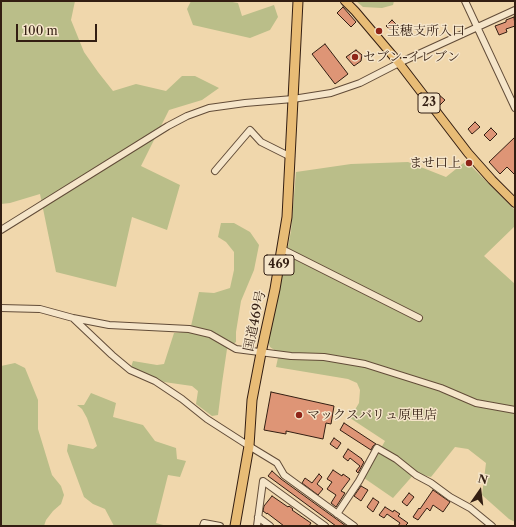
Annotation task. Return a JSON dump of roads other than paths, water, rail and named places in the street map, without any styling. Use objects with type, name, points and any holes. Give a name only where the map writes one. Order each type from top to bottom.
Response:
[{"type":"highway","name":"国道469号","points":[[235,526],[248,446],[252,400],[275,289],[287,217],[298,1]]},
{"type":"main road","name":"23","points":[[345,1],[399,63],[468,153],[515,203]]},
{"type":"street","points":[[466,1],[515,108]]},
{"type":"street","points":[[1,230],[168,126],[187,116],[209,108],[293,99],[331,93],[360,83],[399,63],[515,10]]},
{"type":"street","points":[[215,171],[250,130],[261,142],[291,157]]},
{"type":"street","points":[[282,249],[419,318]]},
{"type":"street","points":[[1,308],[40,309],[73,318],[109,325],[189,329],[210,334],[236,349],[291,356],[324,357],[365,364],[441,388],[476,403],[515,410]]},
{"type":"street","points":[[73,318],[130,370],[155,381],[182,399],[207,419],[277,463],[284,475],[352,525]]},
{"type":"street","points":[[337,514],[359,481],[377,448],[396,459],[416,475],[450,497],[470,508],[492,526]]},
{"type":"street","points":[[257,526],[263,481],[325,526]]},
{"type":"street","points":[[258,517],[270,526]]},
{"type":"street","points":[[203,526],[204,524],[220,526]]},
{"type":"place","name":"玉穂支所入口","points":[[379,31]]},
{"type":"place","name":"セブン-イレブン","points":[[355,57]]},
{"type":"place","name":"ませ口上","points":[[469,163]]},
{"type":"place","name":"マックスバリュ原里店","points":[[299,415]]}]
